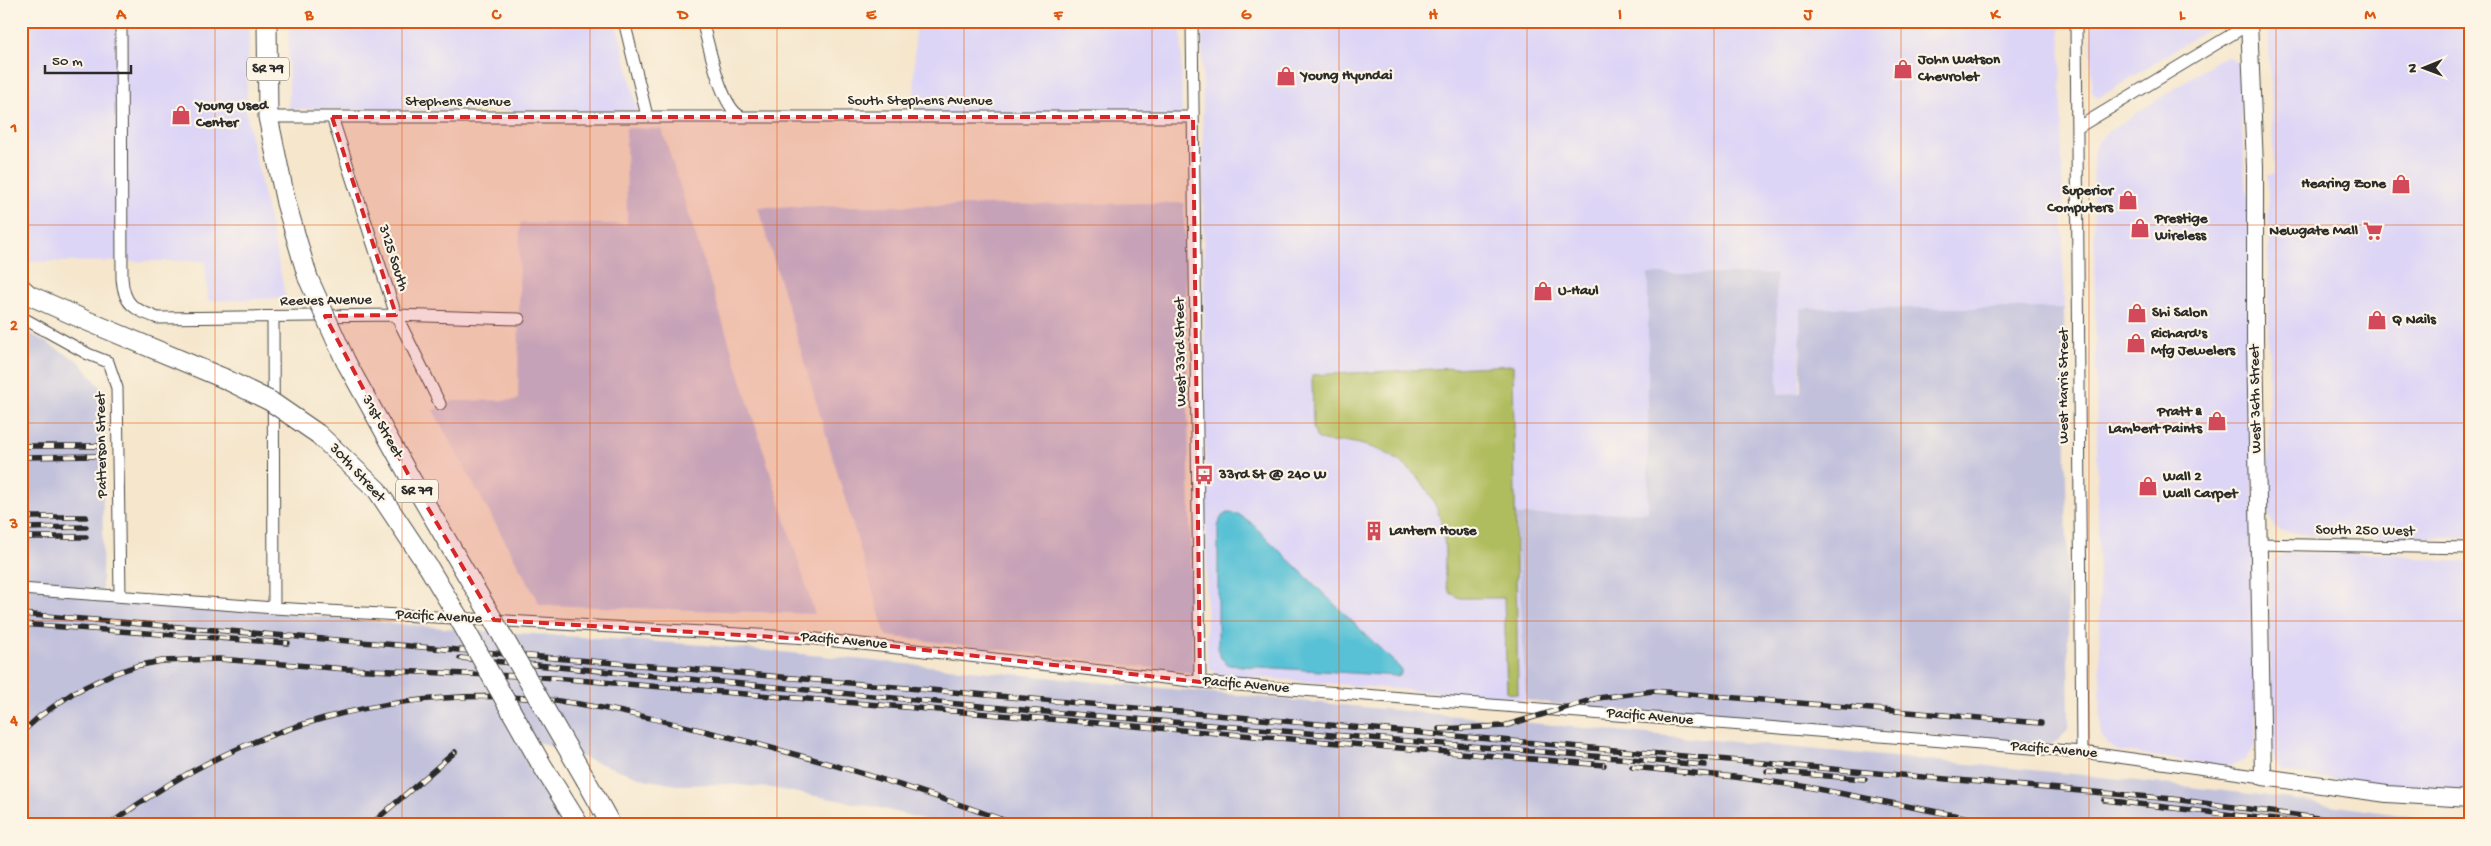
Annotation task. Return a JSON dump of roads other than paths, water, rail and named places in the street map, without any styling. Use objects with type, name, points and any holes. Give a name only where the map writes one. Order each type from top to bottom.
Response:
[{"type":"main road","name":"31st Street","points":[[267,21],[268,117],[286,203],[308,278],[346,362],[408,474],[611,825]]},
{"type":"main road","name":"30th Street","points":[[21,288],[29,295],[224,378],[270,401],[318,434],[377,490],[429,568],[540,762],[579,825]]},
{"type":"street","name":"Reeves Avenue","points":[[121,21],[122,278],[124,296],[136,310],[158,318],[396,315],[519,319]]},
{"type":"street","points":[[624,21],[647,116]]},
{"type":"street","points":[[702,21],[726,100],[732,112],[740,116]]},
{"type":"street","name":"West 33rd Street","points":[[1192,21],[1200,682]]},
{"type":"street","name":"West Harris Street","points":[[2076,21],[2082,752]]},
{"type":"street","points":[[2077,128],[2249,23]]},
{"type":"street","name":"West 36th Street","points":[[2249,23],[2255,166],[2254,338],[2263,777]]},
{"type":"street","name":"Stephens Avenue","points":[[268,117],[647,116]]},
{"type":"street","name":"South Stephens Avenue","points":[[647,116],[1193,117]]},
{"type":"street","name":"3125 South","points":[[332,117],[396,315],[440,404]]},
{"type":"street","name":"Patterson Street","points":[[21,317],[88,354],[108,362],[117,388],[120,596]]},
{"type":"street","points":[[274,317],[274,608]]},
{"type":"street","name":"South 250 West","points":[[2259,544],[2470,548]]},
{"type":"street","name":"Pacific Avenue","points":[[21,589],[274,608],[808,638],[1200,682],[2082,752],[2387,794],[2470,799]]},
{"type":"water","points":[[1227,513],[1238,514],[1250,522],[1401,669],[1401,674],[1397,676],[1229,665],[1221,658],[1218,648],[1218,527],[1221,517]]},
{"type":"railway","points":[[21,446],[102,446]]},
{"type":"railway","points":[[21,457],[102,456]]},
{"type":"railway","points":[[21,517],[86,517]]},
{"type":"railway","points":[[21,528],[86,527]]},
{"type":"railway","points":[[21,537],[86,537]]},
{"type":"railway","points":[[21,614],[724,672],[2173,799],[2370,825]]},
{"type":"railway","points":[[21,624],[288,643]]},
{"type":"railway","points":[[460,658],[1035,711],[1705,765]]},
{"type":"railway","points":[[21,733],[40,716],[73,693],[110,675],[136,666],[162,661],[219,659],[346,669],[542,677],[1604,765]]},
{"type":"railway","points":[[1439,729],[1504,726],[1598,698],[1653,691],[2041,723]]},
{"type":"railway","points":[[109,825],[159,790],[211,761],[266,737],[322,719],[380,706],[439,698],[498,697],[559,701],[604,708],[737,739],[878,778],[1017,825]]},
{"type":"railway","points":[[370,825],[455,752]]},
{"type":"railway","points":[[1632,767],[1735,777],[1802,786],[2006,825]]},
{"type":"railway","points":[[1767,771],[1865,779]]},
{"type":"railway","points":[[2104,800],[2319,825]]},
{"type":"place","name":"John Watson Chevrolet","points":[[1903,69]]},
{"type":"place","name":"Young Hyundai","points":[[1286,76]]},
{"type":"place","name":"Young Used Center","points":[[181,115]]},
{"type":"place","name":"Hearing Zone","points":[[2401,184]]},
{"type":"place","name":"Superior Computers","points":[[2128,200]]},
{"type":"place","name":"Prestige Wireless","points":[[2140,228]]},
{"type":"place","name":"Newgate Mall","points":[[2373,231]]},
{"type":"place","name":"U-Haul","points":[[1543,291]]},
{"type":"place","name":"Shi Salon","points":[[2137,313]]},
{"type":"place","name":"Q Nails","points":[[2377,320]]},
{"type":"place","name":"Richard's Mfg Jewelers","points":[[2136,343]]},
{"type":"place","name":"Pratt & Lambert Paints","points":[[2217,421]]},
{"type":"place","name":"33rd St @ 240 W","points":[[1204,475]]},
{"type":"place","name":"Wall 2 Wall Carpet","points":[[2148,486]]},
{"type":"place","name":"Lantern House","points":[[1374,531]]}]
